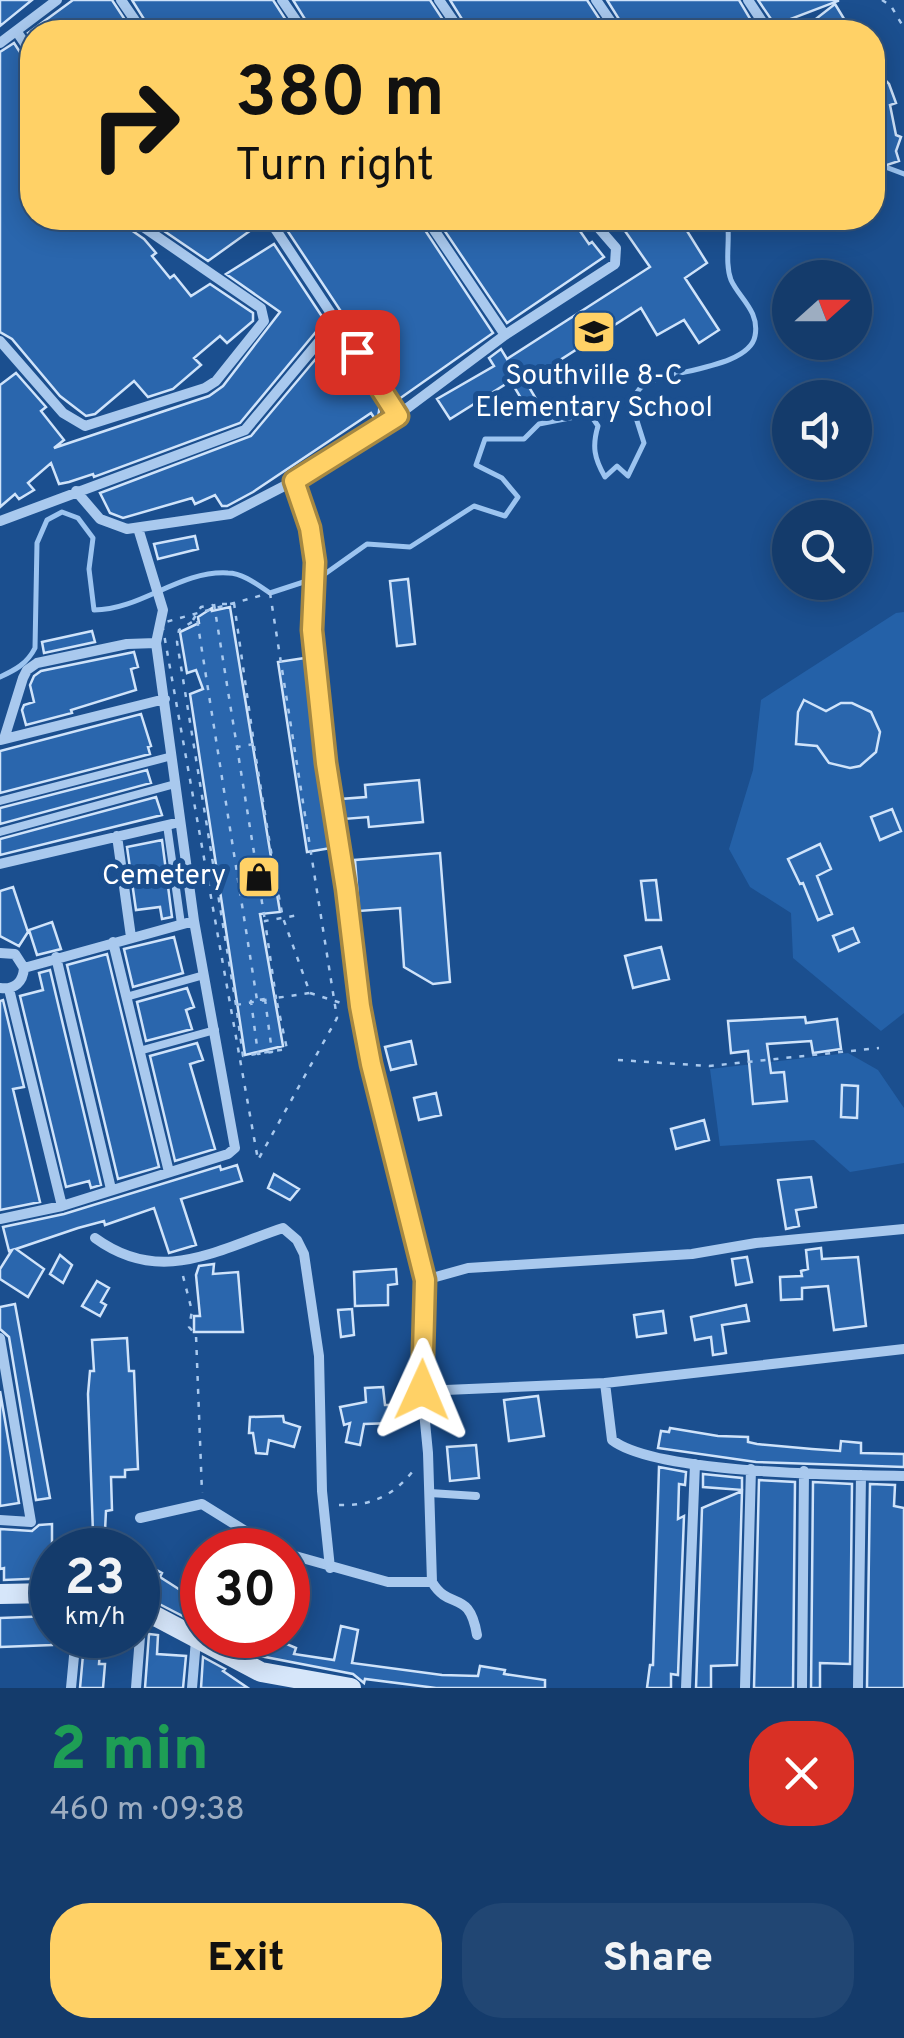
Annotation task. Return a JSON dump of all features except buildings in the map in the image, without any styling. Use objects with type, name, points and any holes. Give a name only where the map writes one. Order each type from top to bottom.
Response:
[{"type":"street","points":[[32,20],[57,0]]},
{"type":"street","points":[[0,44],[20,30]]},
{"type":"street","points":[[17,32],[20,36]]},
{"type":"street","points":[[0,341],[63,413],[86,426],[205,388],[216,381],[265,315],[147,230]]},
{"type":"street","points":[[276,230],[398,416]]},
{"type":"street","points":[[434,230],[505,336]]},
{"type":"street","points":[[76,491],[100,518],[127,529],[230,514],[294,481],[398,416],[505,336],[615,264],[616,248],[600,230]]},
{"type":"street","points":[[0,521],[246,430],[337,320]]},
{"type":"street","points":[[294,481],[310,528],[315,562],[312,630],[360,1006],[425,1280],[422,1390],[432,1582],[439,1594],[468,1605],[474,1614],[477,1635]]},
{"type":"street","points":[[0,1218],[62,1206],[228,1154],[235,1148],[180,822],[156,642],[162,616],[138,528]]},
{"type":"street","points":[[2,740],[27,670],[37,664],[127,644],[156,642]]},
{"type":"street","points":[[2,740],[165,699]]},
{"type":"street","points":[[0,701],[12,710]]},
{"type":"street","points":[[0,864],[180,822]]},
{"type":"street","points":[[117,836],[130,937]]},
{"type":"street","points":[[24,968],[194,921]]},
{"type":"street","points":[[113,942],[169,1172]]},
{"type":"street","points":[[0,952],[16,954],[24,968],[21,981],[5,988],[62,1206]]},
{"type":"street","points":[[56,957],[111,1189]]},
{"type":"street","points":[[95,1238],[128,1258],[188,1262],[283,1228],[297,1240],[304,1254],[319,1356],[322,1492],[330,1568]]},
{"type":"street","points":[[425,1280],[468,1268],[692,1254],[756,1243],[904,1229]]},
{"type":"street","points":[[0,1338],[31,1522],[0,1520]]},
{"type":"street","points":[[422,1390],[604,1383],[904,1349]]},
{"type":"street","points":[[604,1383],[612,1440],[638,1452],[695,1464],[904,1476]]},
{"type":"street","points":[[686,1688],[695,1464]]},
{"type":"street","points":[[746,1688],[751,1469]]},
{"type":"street","points":[[802,1688],[804,1471]]},
{"type":"street","points":[[858,1688],[861,1475]]},
{"type":"street","points":[[140,1518],[202,1504],[241,1528]]},
{"type":"street","points":[[310,1561],[388,1582],[432,1582]]},
{"type":"street","points":[[0,1594],[30,1593]]},
{"type":"street","points":[[72,1688],[74,1658]]},
{"type":"street","points":[[136,1688],[138,1658]]},
{"type":"street","points":[[192,1688],[194,1658]]},
{"type":"street","points":[[225,1658],[260,1680],[351,1688]]},
{"type":"lane","points":[[0,801],[172,756]]},
{"type":"lane","points":[[0,832],[176,784]]},
{"type":"lane","points":[[167,825],[180,924]]},
{"type":"lane","points":[[126,996],[204,975]]},
{"type":"lane","points":[[139,1051],[215,1030]]},
{"type":"lane","points":[[430,1493],[476,1496]]},
{"type":"path","points":[[882,0],[891,6],[904,28]]},
{"type":"path","points":[[270,593],[337,1018],[258,1160],[162,616],[270,593]]},
{"type":"path","points":[[192,622],[202,607],[234,603],[276,882],[283,918],[310,994]]},
{"type":"path","points":[[214,604],[287,1049],[243,1056],[176,642],[179,630],[197,619],[257,1000]]},
{"type":"path","points":[[237,747],[254,744]]},
{"type":"path","points":[[259,885],[276,882]]},
{"type":"path","points":[[265,921],[299,915]]},
{"type":"path","points":[[236,1004],[310,994],[329,1002],[360,1006]]},
{"type":"path","points":[[265,1000],[272,1052]]},
{"type":"path","points":[[251,1002],[258,1054]]},
{"type":"path","points":[[618,1060],[709,1066],[879,1048]]},
{"type":"path","points":[[188,1262],[182,1272],[192,1310],[189,1327],[196,1335],[202,1504]]},
{"type":"path","points":[[322,1492],[343,1506],[377,1499],[399,1489],[428,1453]]},
{"type":"shaded area","points":[[904,612],[904,1013],[881,1031],[793,958],[791,913],[750,887],[729,849],[753,770],[761,700],[896,613]]},
{"type":"shaded area","points":[[848,1053],[878,1070],[904,1108],[904,1163],[850,1172],[814,1140],[720,1146],[710,1069]]},
{"type":"waterway","points":[[885,167],[904,174]]},
{"type":"waterway","points":[[0,677],[20,666],[35,648],[37,543],[47,520],[62,512],[78,518],[93,538],[89,569],[94,610],[128,604],[210,574],[239,575],[270,593],[322,576],[367,544],[410,547],[474,506],[505,516],[518,497],[502,478],[476,465],[485,439],[524,439],[539,424],[590,414],[598,426],[595,452],[605,477],[617,466],[628,476],[644,443],[631,402],[640,388],[657,379],[724,362],[750,347],[755,336],[752,312],[729,273],[728,230]]},
{"type":"place","name":"Southville 8-C Elementary School","points":[[594,332]]},
{"type":"place","name":"Cemetery","points":[[259,877]]},
{"type":"route","points":[[357,352],[398,416],[294,481],[310,528],[315,562],[312,630],[360,1006],[425,1280],[422,1390]]}]
